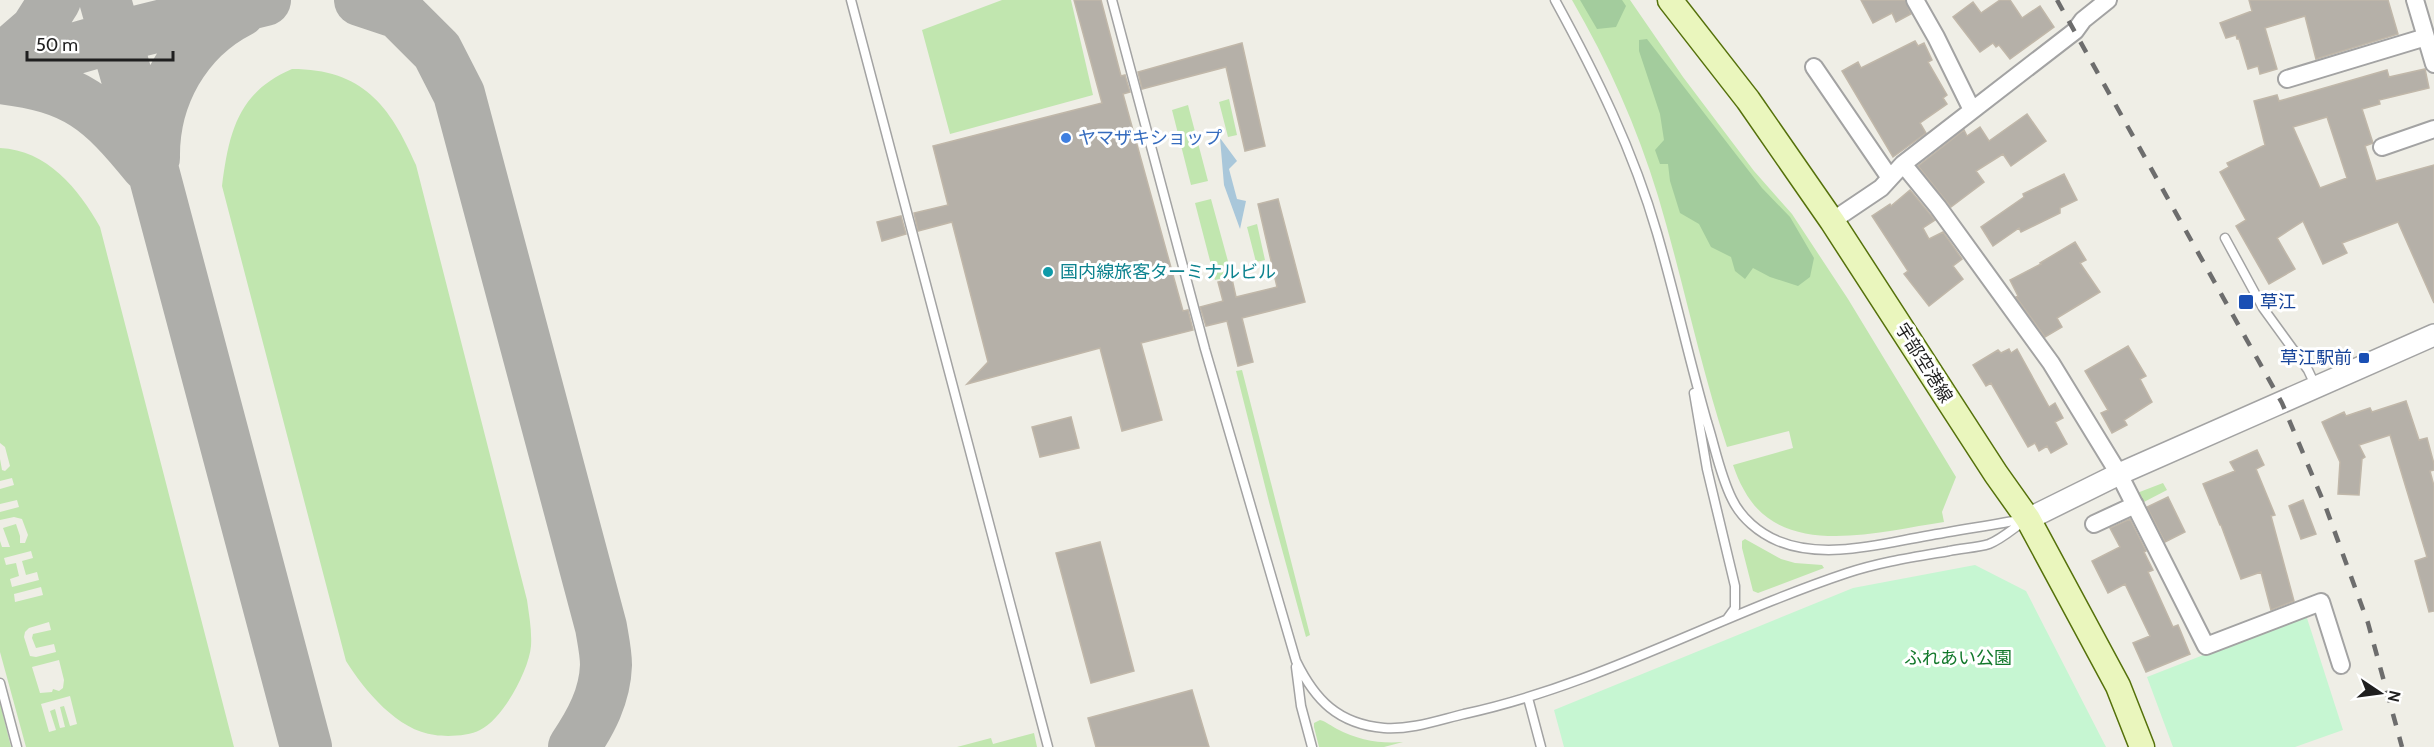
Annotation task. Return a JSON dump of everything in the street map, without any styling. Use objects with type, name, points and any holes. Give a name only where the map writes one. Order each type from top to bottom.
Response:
[{"type":"main road","name":"宇部空港線","points":[[1670,0],[1748,100],[1832,221],[1996,474],[2028,519],[2118,686],[2142,747]]},
{"type":"street","points":[[1915,0],[1972,110]]},
{"type":"street","points":[[1832,221],[1881,188],[1904,164],[2075,31],[2083,20],[2108,0]]},
{"type":"street","points":[[2434,4],[2416,2],[2434,64]]},
{"type":"street","points":[[2287,79],[2426,37]]},
{"type":"street","points":[[1814,67],[1890,178]]},
{"type":"street","points":[[2382,147],[2434,129]]},
{"type":"street","points":[[1904,164],[2051,363],[2119,474],[2206,646],[2321,602],[2341,665]]},
{"type":"street","points":[[2028,519],[2119,474],[2434,335]]},
{"type":"street","points":[[2094,524],[2135,505]]},
{"type":"lane","points":[[851,0],[1048,747]]},
{"type":"lane","points":[[1112,0],[1205,349],[1296,661],[1306,683],[1333,711],[1351,720],[1369,725],[1400,728],[1528,698],[1599,673],[1819,583],[1868,566],[1989,544],[2028,519]]},
{"type":"lane","points":[[1555,0],[1584,52],[1633,159],[1656,232],[1725,484],[1732,501],[1750,524],[1777,541],[1808,549],[1844,549],[2028,519]]},
{"type":"lane","points":[[2225,238],[2263,308],[2308,370],[2316,388]]},
{"type":"lane","points":[[1688,354],[1707,469],[1735,586],[1735,608],[1724,621]]},
{"type":"lane","points":[[1296,661],[1301,706],[1311,747]]},
{"type":"lane","points":[[0,683],[17,747]]},
{"type":"lane","points":[[1528,698],[1541,747]]},
{"type":"green space","points":[[1002,0],[1071,0],[1093,95],[950,134],[922,30]]},
{"type":"green space","points":[[1572,0],[1630,0],[1683,77],[1754,171],[1792,214],[1848,299],[1956,477],[1942,512],[1944,522],[1863,535],[1807,534],[1782,526],[1761,512],[1744,490],[1733,465],[1793,448],[1789,431],[1727,447],[1650,170],[1621,95]]},
{"type":"green space","points":[[1580,0],[1622,0],[1626,6],[1616,27],[1597,29]]},
{"type":"green space","points":[[1647,39],[1762,188],[1790,217],[1814,258],[1810,277],[1798,286],[1770,277],[1753,268],[1745,279],[1735,271],[1731,257],[1711,247],[1699,224],[1680,213],[1670,181],[1668,164],[1660,164],[1655,150],[1664,140],[1660,114],[1639,51],[1639,40]]},
{"type":"green space","points":[[292,69],[337,76],[370,94],[384,108],[416,165],[527,600],[531,628],[529,656],[513,693],[506,705],[489,724],[470,734],[435,735],[408,726],[372,696],[346,661],[222,186],[228,148],[239,116],[259,89]]},
{"type":"green space","points":[[1229,99],[1237,135],[1228,137],[1219,102]]},
{"type":"green space","points":[[1188,105],[1208,181],[1191,185],[1172,110]]},
{"type":"green space","points":[[0,148],[17,150],[32,156],[60,174],[82,199],[100,227],[234,747],[26,747],[0,652],[0,541],[2,547],[10,547],[3,528],[16,524],[20,543],[25,543],[28,535],[22,519],[14,517],[0,520],[0,512],[19,507],[17,500],[0,504],[0,489],[14,485],[12,478],[0,481],[0,459],[2,470],[5,471],[10,466],[5,447],[0,443]],"holes":[[[31,551],[33,558],[22,561],[26,575],[37,572],[39,580],[12,587],[10,579],[19,576],[16,563],[6,565],[4,558]],[[41,587],[43,595],[15,602],[14,594]],[[49,622],[51,630],[33,634],[32,638],[36,648],[54,644],[56,652],[36,657],[30,656],[24,637],[29,628]],[[59,660],[64,680],[63,688],[59,691],[53,689],[52,692],[40,693],[32,667]],[[70,696],[77,724],[70,726],[64,706],[60,707],[65,727],[60,728],[55,709],[50,711],[56,730],[49,732],[41,704]]]},
{"type":"green space","points":[[1211,199],[1232,276],[1215,280],[1195,203]]},
{"type":"green space","points":[[1257,224],[1265,260],[1256,262],[1247,227]]},
{"type":"green space","points":[[1242,370],[1310,635],[1306,637],[1236,371]]},
{"type":"green space","points":[[2163,483],[2167,490],[2142,503],[2137,493]]},
{"type":"green space","points":[[1745,539],[1781,559],[1795,563],[1822,565],[1824,568],[1758,593],[1753,591],[1742,548],[1742,541]]},
{"type":"green space","name":"ふれあい公園","points":[[1975,565],[2026,591],[2106,747],[1564,747],[1554,710],[1853,588]]},
{"type":"green space","points":[[2306,615],[2343,730],[2295,747],[2173,747],[2147,677]]},
{"type":"green space","points":[[0,703],[11,747],[0,747]]},
{"type":"green space","points":[[1320,720],[1345,733],[1361,738],[1378,742],[1403,742],[1384,747],[1319,747],[1314,723]]},
{"type":"green space","points":[[1034,733],[1037,747],[957,747],[991,738],[993,744]]},
{"type":"water","points":[[1220,138],[1237,161],[1229,169],[1237,199],[1246,201],[1240,229],[1224,185]]},
{"type":"building","name":"国内線旅客ターミナルビル","points":[[1074,0],[1101,0],[1121,76],[1125,75],[1130,92],[1123,94],[1183,311],[1188,310],[1193,330],[1141,343],[1162,420],[1122,431],[1100,348],[967,384],[988,362],[952,222],[918,231],[914,213],[948,205],[933,146],[1102,103]]},
{"type":"building","points":[[1861,0],[1905,0],[1911,14],[1896,22],[1892,13],[1873,23]]},
{"type":"building","points":[[2000,0],[2010,0],[2022,18],[2040,6],[2054,27],[2010,59],[1999,45],[1996,47],[1993,43],[1980,52],[1953,17],[1973,2],[1981,13]]},
{"type":"building","points":[[2249,0],[2388,0],[2398,34],[2316,59],[2305,16],[2265,28],[2277,69],[2260,74],[2258,66],[2248,69],[2239,39],[2236,35],[2226,38],[2220,23],[2252,11]]},
{"type":"building","points":[[1915,41],[1918,46],[1924,43],[1932,60],[1928,62],[1947,95],[1943,98],[1947,104],[1920,123],[1926,133],[1893,157],[1842,71],[1858,62],[1861,68]]},
{"type":"building","points":[[1242,43],[1265,146],[1245,151],[1226,67],[1142,89],[1138,72]]},
{"type":"building","points":[[2425,69],[2429,88],[2379,100],[2380,104],[2362,109],[2373,143],[2365,146],[2376,181],[2434,165],[2434,303],[2398,222],[2342,243],[2347,253],[2323,264],[2303,221],[2277,238],[2295,269],[2269,284],[2236,226],[2246,220],[2220,172],[2229,167],[2227,163],[2265,145],[2254,101],[2277,95],[2279,101],[2387,70],[2389,77]],"holes":[[[2327,117],[2347,178],[2320,188],[2293,127]]]},
{"type":"building","points":[[2027,114],[2046,141],[2011,166],[2003,154],[1976,171],[1984,182],[1951,207],[1918,166],[1964,130],[1967,136],[1980,127],[1989,141]]},
{"type":"building","points":[[2064,174],[2077,200],[2060,208],[2060,213],[2021,232],[2019,228],[1993,246],[1981,227],[2024,197],[2023,194]]},
{"type":"building","points":[[1910,190],[1935,220],[1923,228],[1929,239],[1943,232],[1962,259],[1953,266],[1963,279],[1929,306],[1904,274],[1908,271],[1872,216],[1890,204],[1891,206]]},
{"type":"building","points":[[1278,199],[1305,302],[1242,318],[1253,362],[1238,366],[1227,321],[1206,326],[1200,307],[1223,301],[1218,282],[1232,279],[1236,297],[1277,287],[1258,204]]},
{"type":"building","points":[[901,216],[906,234],[882,241],[877,222]]},
{"type":"building","points":[[2075,242],[2086,260],[2080,263],[2100,292],[2057,318],[2062,327],[2045,337],[2016,297],[2018,296],[2010,280],[2041,264]]},
{"type":"building","points":[[2128,346],[2146,376],[2140,379],[2152,402],[2124,420],[2127,425],[2112,433],[2101,413],[2108,410],[2085,371]]},
{"type":"building","points":[[2009,349],[2011,353],[2017,349],[2049,407],[2055,403],[2063,418],[2055,422],[2067,444],[2051,453],[2047,446],[2039,451],[2035,443],[2028,447],[1991,383],[1986,386],[1973,365],[1998,350],[2001,353]]},
{"type":"building","points":[[2406,401],[2419,440],[2427,438],[2434,464],[2434,470],[2430,471],[2434,486],[2434,611],[2429,612],[2415,561],[2427,557],[2390,435],[2359,445],[2365,457],[2362,459],[2359,495],[2338,494],[2340,462],[2322,422],[2344,412],[2346,416],[2370,408],[2372,412]]},
{"type":"building","points":[[1071,417],[1079,448],[1040,457],[1032,427]]},
{"type":"building","points":[[2257,450],[2264,465],[2256,469],[2275,515],[2271,516],[2294,601],[2271,610],[2261,572],[2241,579],[2203,484],[2235,471],[2230,462]]},
{"type":"building","points":[[2168,497],[2185,532],[2165,542],[2147,507]]},
{"type":"building","points":[[2303,500],[2316,534],[2301,539],[2289,506]]},
{"type":"building","points":[[2130,519],[2153,570],[2148,572],[2173,627],[2178,625],[2190,654],[2146,672],[2133,643],[2150,636],[2125,584],[2108,593],[2092,561],[2120,547],[2110,528]]},
{"type":"building","points":[[1100,542],[1134,671],[1091,683],[1056,553]]},
{"type":"building","points":[[1192,690],[1209,747],[1096,747],[1088,718]]},
{"type":"taxiway","points":[[0,61],[36,30],[55,0]]},
{"type":"taxiway","points":[[105,0],[154,174],[306,747]]},
{"type":"taxiway","points":[[0,70],[115,37],[265,0]]},
{"type":"taxiway","points":[[360,0],[399,13],[437,51],[459,94],[601,627],[606,660],[603,687],[591,718],[574,747]]},
{"type":"taxiway","points":[[154,158],[159,113],[176,72],[203,37],[240,11]]},
{"type":"taxiway","points":[[0,78],[48,87],[84,104],[115,129],[147,166]]},
{"type":"railway","points":[[2057,0],[2282,403],[2326,508],[2368,623],[2402,747]]},
{"type":"place","name":"ヤマザキショップ","points":[[1066,138]]},
{"type":"place","name":"国内線旅客ターミナルビル","points":[[1048,272]]},
{"type":"place","name":"草江","points":[[2246,302]]},
{"type":"place","name":"草江駅前","points":[[2364,358]]}]
